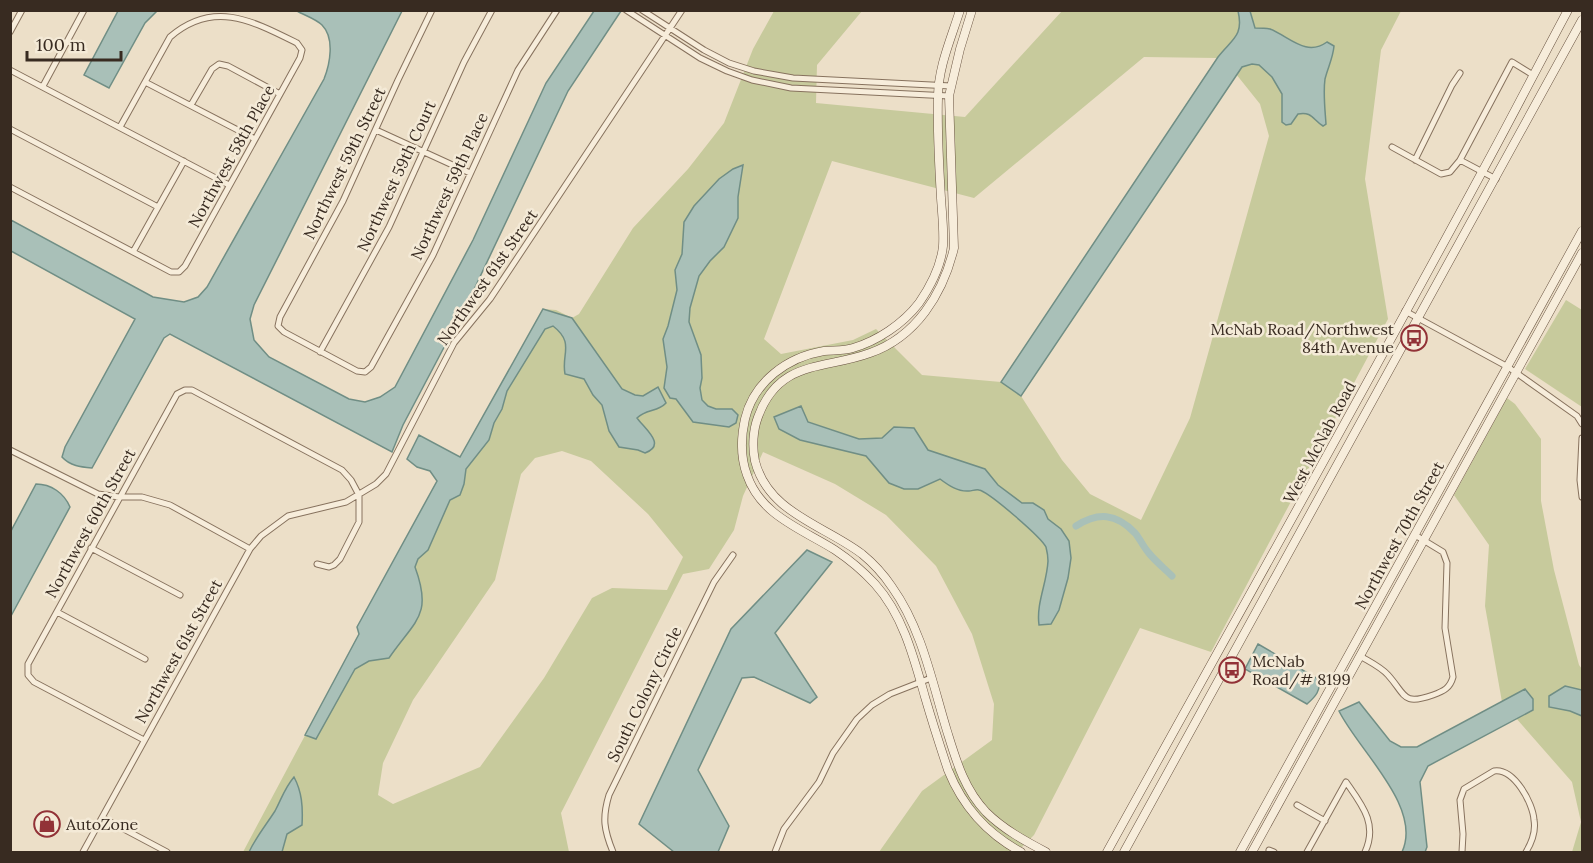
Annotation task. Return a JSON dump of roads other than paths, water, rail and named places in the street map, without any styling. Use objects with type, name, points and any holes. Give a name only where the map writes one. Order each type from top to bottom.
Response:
[{"type":"street","points":[[10,32],[22,10]]},
{"type":"street","points":[[43,86],[84,10]]},
{"type":"street","name":"Northwest 59th Street","points":[[320,352],[284,332],[278,326],[280,317],[344,201],[432,10]]},
{"type":"street","name":"Northwest 59th Court","points":[[320,352],[389,227],[464,62],[492,10]]},
{"type":"street","name":"Northwest 59th Place","points":[[320,352],[357,371],[365,372],[371,367],[433,255],[518,70],[557,10]]},
{"type":"street","points":[[626,10],[700,58],[752,80],[791,88],[949,96]]},
{"type":"street","points":[[642,10],[729,63],[754,71],[793,78],[951,86]]},
{"type":"street","name":"Northwest 61st Street","points":[[83,852],[250,549],[261,536],[288,516],[346,502],[376,484],[386,474],[454,343],[490,299],[682,10]]},
{"type":"street","points":[[960,10],[948,45],[938,95],[943,230],[943,247],[938,266],[918,303],[903,320],[886,332],[850,349],[807,355],[790,362],[772,375],[757,392],[747,412],[742,433],[741,452],[746,474],[755,492],[774,513],[785,522],[834,549],[856,565],[877,586],[902,625],[948,770],[964,803],[993,835],[1021,852]]},
{"type":"street","points":[[972,10],[949,96],[954,248],[949,269],[940,290],[928,309],[911,328],[893,342],[872,353],[796,372],[780,383],[767,398],[757,417],[754,454],[758,470],[774,497],[792,512],[863,555],[886,578],[901,599],[912,622],[957,763],[973,795],[1000,825],[1046,852]]},
{"type":"street","name":"West McNab Road","points":[[1107,852],[1482,172],[1568,10]]},
{"type":"street","name":"Northwest 58th Place","points":[[134,252],[171,272],[179,272],[185,266],[300,58],[302,50],[297,43],[235,13],[218,11],[202,15],[180,27],[170,37],[145,81]]},
{"type":"street","name":"West McNab Road","points":[[1124,852],[1582,20]]},
{"type":"street","points":[[1392,147],[1441,174],[1450,172],[1460,160],[1512,62],[1533,75]]},
{"type":"street","points":[[191,105],[212,69],[219,64],[228,66],[280,94]]},
{"type":"street","points":[[10,70],[229,185]]},
{"type":"street","points":[[1415,160],[1460,73]]},
{"type":"street","points":[[120,127],[145,81],[255,140]]},
{"type":"street","points":[[10,129],[158,207]]},
{"type":"street","points":[[376,130],[470,173]]},
{"type":"street","points":[[1460,160],[1496,179]]},
{"type":"street","points":[[10,187],[134,252],[184,161]]},
{"type":"street","name":"Northwest 70th Street","points":[[1240,852],[1582,231]]},
{"type":"street","name":"Northwest 70th Street","points":[[1252,852],[1582,253]]},
{"type":"street","points":[[1558,276],[1567,281]]},
{"type":"street","points":[[1405,311],[1516,372],[1577,416],[1582,424]]},
{"type":"street","name":"Northwest 60th Street","points":[[144,740],[34,681],[28,675],[28,664],[177,394],[185,390],[192,390],[342,470],[351,480],[359,495]]},
{"type":"street","points":[[1582,438],[1580,480],[1582,497]]},
{"type":"street","points":[[10,450],[98,494],[142,497],[170,505],[250,549]]},
{"type":"street","points":[[317,564],[329,567],[340,559],[359,522],[359,495]]},
{"type":"street","points":[[774,497],[774,513]]},
{"type":"street","points":[[1360,656],[1388,675],[1402,695],[1416,701],[1443,691],[1451,684],[1453,677],[1445,628],[1447,562],[1443,552],[1415,535]]},
{"type":"street","points":[[91,548],[180,595]]},
{"type":"street","name":"South Colony Circle","points":[[613,852],[604,825],[604,813],[609,795],[712,586],[733,555]]},
{"type":"street","points":[[57,612],[145,659]]},
{"type":"street","points":[[775,852],[783,829],[819,782],[832,753],[857,719],[872,705],[890,694],[931,678]]},
{"type":"street","points":[[935,731],[946,727]]},
{"type":"street","points":[[1462,852],[1461,795],[1464,789],[1494,771],[1511,775],[1530,802],[1534,831],[1526,852]]},
{"type":"street","points":[[1307,852],[1347,782],[1362,806],[1371,833],[1365,852]]},
{"type":"street","points":[[1298,805],[1324,821]]},
{"type":"street","points":[[103,818],[167,852]]},
{"type":"water","points":[[118,11],[157,11],[145,23],[109,88],[84,75]]},
{"type":"water","points":[[297,11],[402,11],[254,305],[250,319],[254,340],[269,357],[349,399],[365,402],[380,397],[395,387],[473,240],[546,83],[594,11],[621,11],[568,91],[469,300],[403,425],[392,452],[170,334],[164,338],[92,468],[72,464],[62,457],[65,447],[135,319],[11,251],[11,220],[153,297],[184,302],[198,297],[207,287],[324,79],[330,51],[329,37],[322,25]]},
{"type":"water","points":[[1238,11],[1250,11],[1255,28],[1270,29],[1305,47],[1319,46],[1327,42],[1334,46],[1324,84],[1326,124],[1323,126],[1303,113],[1298,114],[1291,124],[1286,125],[1282,122],[1282,94],[1272,77],[1259,65],[1252,64],[1242,67],[1021,396],[1001,382],[1218,57],[1236,37],[1239,26]]},
{"type":"water","points":[[743,165],[738,197],[738,218],[724,247],[699,276],[690,308],[689,322],[701,355],[702,400],[708,406],[716,409],[732,409],[738,415],[736,423],[729,427],[693,422],[676,399],[670,398],[664,388],[667,367],[663,339],[677,290],[675,270],[682,254],[684,222],[694,206],[719,179]]},
{"type":"water","points":[[543,309],[572,318],[622,389],[643,396],[658,387],[666,403],[637,418],[652,437],[654,446],[645,453],[619,447],[609,431],[602,405],[584,379],[565,374],[564,338],[553,326],[545,329],[507,391],[489,440],[466,469],[460,495],[450,500],[428,550],[418,559],[415,567],[420,583],[422,607],[418,617],[389,658],[369,661],[355,669],[316,739],[305,735],[359,634],[357,627],[437,481],[430,471],[417,467],[407,459],[419,435],[460,457]]},
{"type":"water","points":[[801,406],[808,422],[859,439],[882,438],[894,427],[914,428],[928,450],[985,469],[998,485],[1022,503],[1033,503],[1044,510],[1048,519],[1061,529],[1069,541],[1071,558],[1059,610],[1051,624],[1039,625],[1039,609],[1048,561],[1046,547],[1035,534],[993,498],[978,490],[957,489],[940,479],[918,489],[904,489],[889,483],[866,456],[800,440],[779,429],[774,417]]},
{"type":"water","points":[[36,484],[56,490],[70,507],[11,616],[11,531]]},
{"type":"water","points":[[807,550],[832,562],[775,633],[817,697],[810,703],[754,677],[742,678],[698,770],[729,826],[718,852],[674,852],[639,824],[731,629]]},
{"type":"water","points":[[1258,644],[1318,679],[1318,690],[1307,704],[1245,669]]},
{"type":"water","points":[[1565,686],[1582,690],[1582,716],[1549,707],[1549,696]]},
{"type":"water","points":[[1525,689],[1533,699],[1533,710],[1428,766],[1420,782],[1427,847],[1425,852],[1402,852],[1406,835],[1404,816],[1396,798],[1386,779],[1339,711],[1359,702],[1390,741],[1401,747],[1417,747]]},
{"type":"water","points":[[294,777],[301,800],[302,825],[287,834],[282,852],[249,852],[275,811]]},
{"type":"waterway","points":[[1076,526],[1092,518],[1114,518],[1128,526],[1146,550],[1172,576]]},
{"type":"place","name":"McNab Road/Northwest 84th Avenue","points":[[1414,338]]},
{"type":"place","name":"McNab Road/# 8199","points":[[1232,670]]},
{"type":"place","name":"AutoZone","points":[[47,824]]}]
